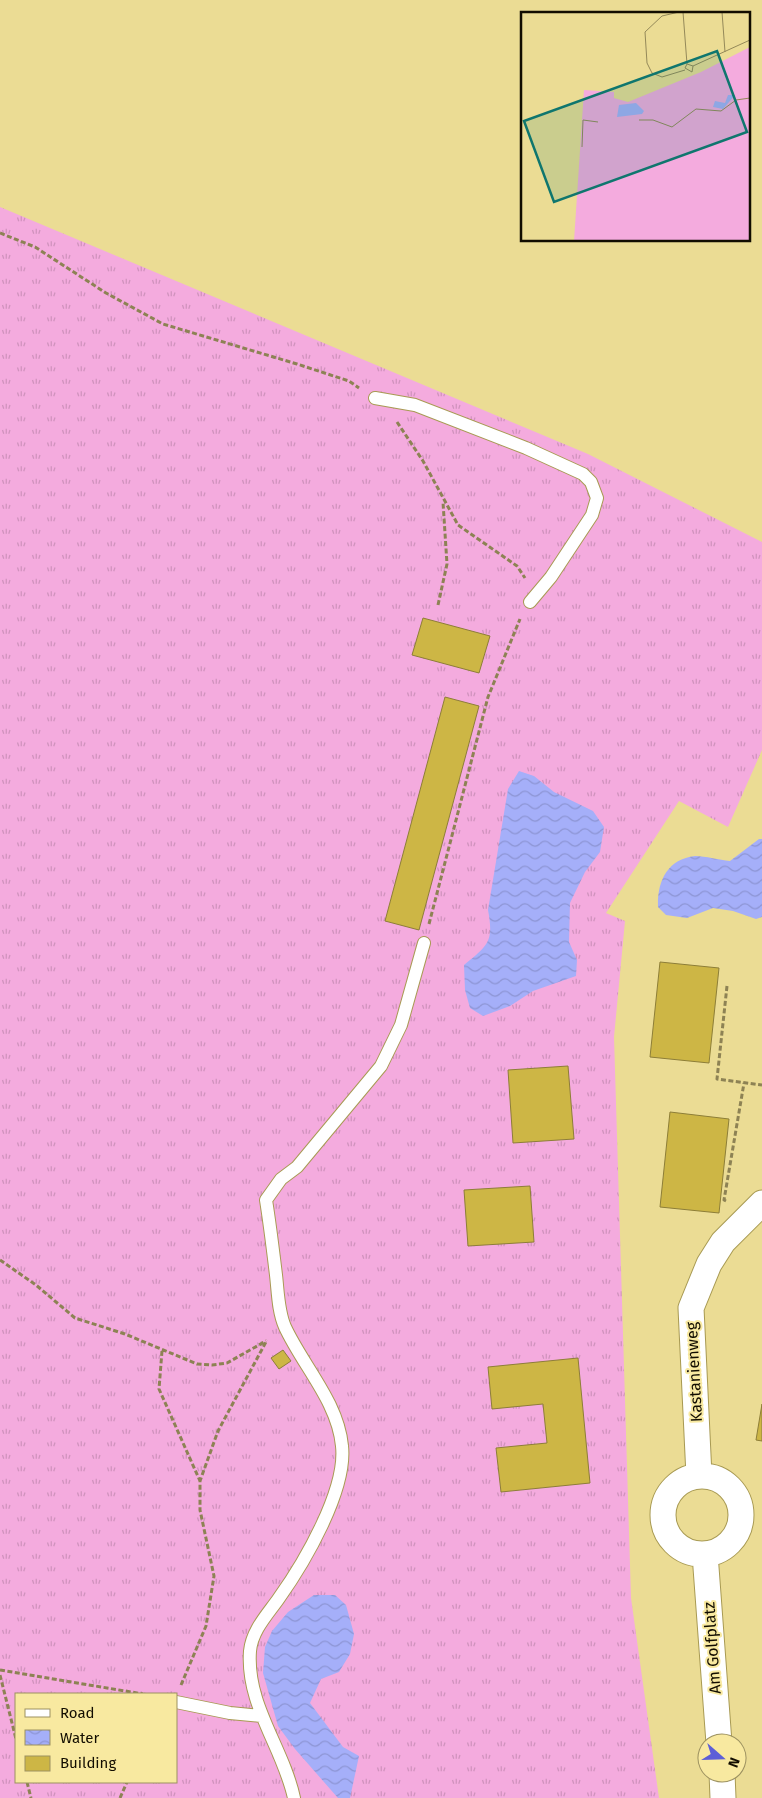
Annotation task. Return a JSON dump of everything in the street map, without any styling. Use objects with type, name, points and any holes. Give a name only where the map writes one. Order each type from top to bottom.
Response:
[{"type":"street","name":"Kastanienweg","points":[[700,1476],[691,1308],[709,1264],[723,1242],[757,1207]]},
{"type":"street","points":[[700,1476],[713,1477],[725,1483],[752,1513],[739,1527],[733,1539],[724,1547],[705,1554],[691,1552],[679,1547],[669,1536],[663,1518],[665,1503],[671,1491],[686,1479],[700,1476]]},
{"type":"street","name":"Am Golfplatz","points":[[705,1554],[718,1733]]},
{"type":"street","points":[[722,1783],[723,1798]]},
{"type":"lane","points":[[375,398],[415,405],[526,448],[583,474],[591,482],[597,498],[592,515],[551,578],[530,602]]},
{"type":"lane","points":[[294,1798],[291,1785],[261,1716],[251,1678],[250,1649],[259,1626],[308,1554],[337,1484],[342,1466],[342,1446],[335,1418],[285,1327],[279,1306],[266,1200],[281,1179],[298,1167],[381,1066],[401,1025],[424,943]]},
{"type":"lane","points":[[178,1702],[230,1713],[261,1716]]},
{"type":"path","points":[[0,233],[35,247],[106,293],[163,324],[349,381],[375,398],[394,417],[423,461],[443,501],[458,525],[517,566],[525,579],[530,602],[517,624],[488,697],[424,943]]},
{"type":"path","points":[[438,605],[447,564],[443,501]]},
{"type":"path","points":[[727,986],[717,1079],[762,1085]]},
{"type":"path","points":[[744,1083],[724,1200],[757,1207]]},
{"type":"path","points":[[0,1260],[36,1285],[75,1318],[125,1334],[197,1364],[212,1366],[227,1363],[243,1356],[285,1327]]},
{"type":"path","points":[[180,1686],[206,1626],[214,1576],[200,1510],[200,1481],[218,1431],[267,1340]]},
{"type":"path","points":[[162,1351],[159,1389],[200,1481]]},
{"type":"path","points":[[0,1670],[137,1693]]},
{"type":"path","points":[[0,1675],[15,1735]]},
{"type":"path","points":[[27,1783],[31,1798]]},
{"type":"path","points":[[120,1798],[127,1783]]},
{"type":"green space","points":[[0,207],[588,454],[762,542],[762,750],[728,827],[679,801],[606,913],[625,921],[614,1037],[631,1598],[659,1798],[0,1798]]},
{"type":"water","points":[[519,771],[534,776],[554,792],[593,811],[604,827],[600,852],[585,872],[570,903],[569,942],[577,960],[576,976],[533,991],[510,1006],[483,1016],[470,1008],[465,990],[464,965],[484,947],[489,936],[490,921],[488,910],[508,789]]},
{"type":"water","points":[[759,839],[762,839],[762,917],[756,919],[733,911],[713,908],[687,918],[666,915],[658,907],[659,889],[662,881],[666,873],[677,862],[695,856],[730,861]]},
{"type":"water","points":[[314,1595],[335,1595],[346,1605],[354,1634],[350,1654],[339,1672],[321,1679],[310,1703],[343,1747],[359,1756],[350,1798],[338,1798],[295,1749],[278,1726],[263,1673],[265,1647],[272,1631],[288,1612]]},
{"type":"building","points":[[423,618],[490,636],[479,673],[412,655]]},
{"type":"building","points":[[445,697],[479,706],[419,930],[385,921]]},
{"type":"building","points":[[660,962],[719,968],[709,1063],[650,1057]]},
{"type":"building","points":[[568,1066],[574,1139],[513,1143],[508,1070]]},
{"type":"building","points":[[670,1112],[729,1119],[719,1213],[660,1207]]},
{"type":"building","points":[[530,1186],[534,1242],[468,1246],[464,1190]]},
{"type":"building","points":[[283,1350],[291,1361],[279,1369],[271,1358]]},
{"type":"building","points":[[578,1358],[590,1483],[501,1492],[496,1448],[547,1443],[543,1404],[492,1409],[488,1367]]},
{"type":"building","points":[[762,1404],[762,1441],[756,1440]]}]
